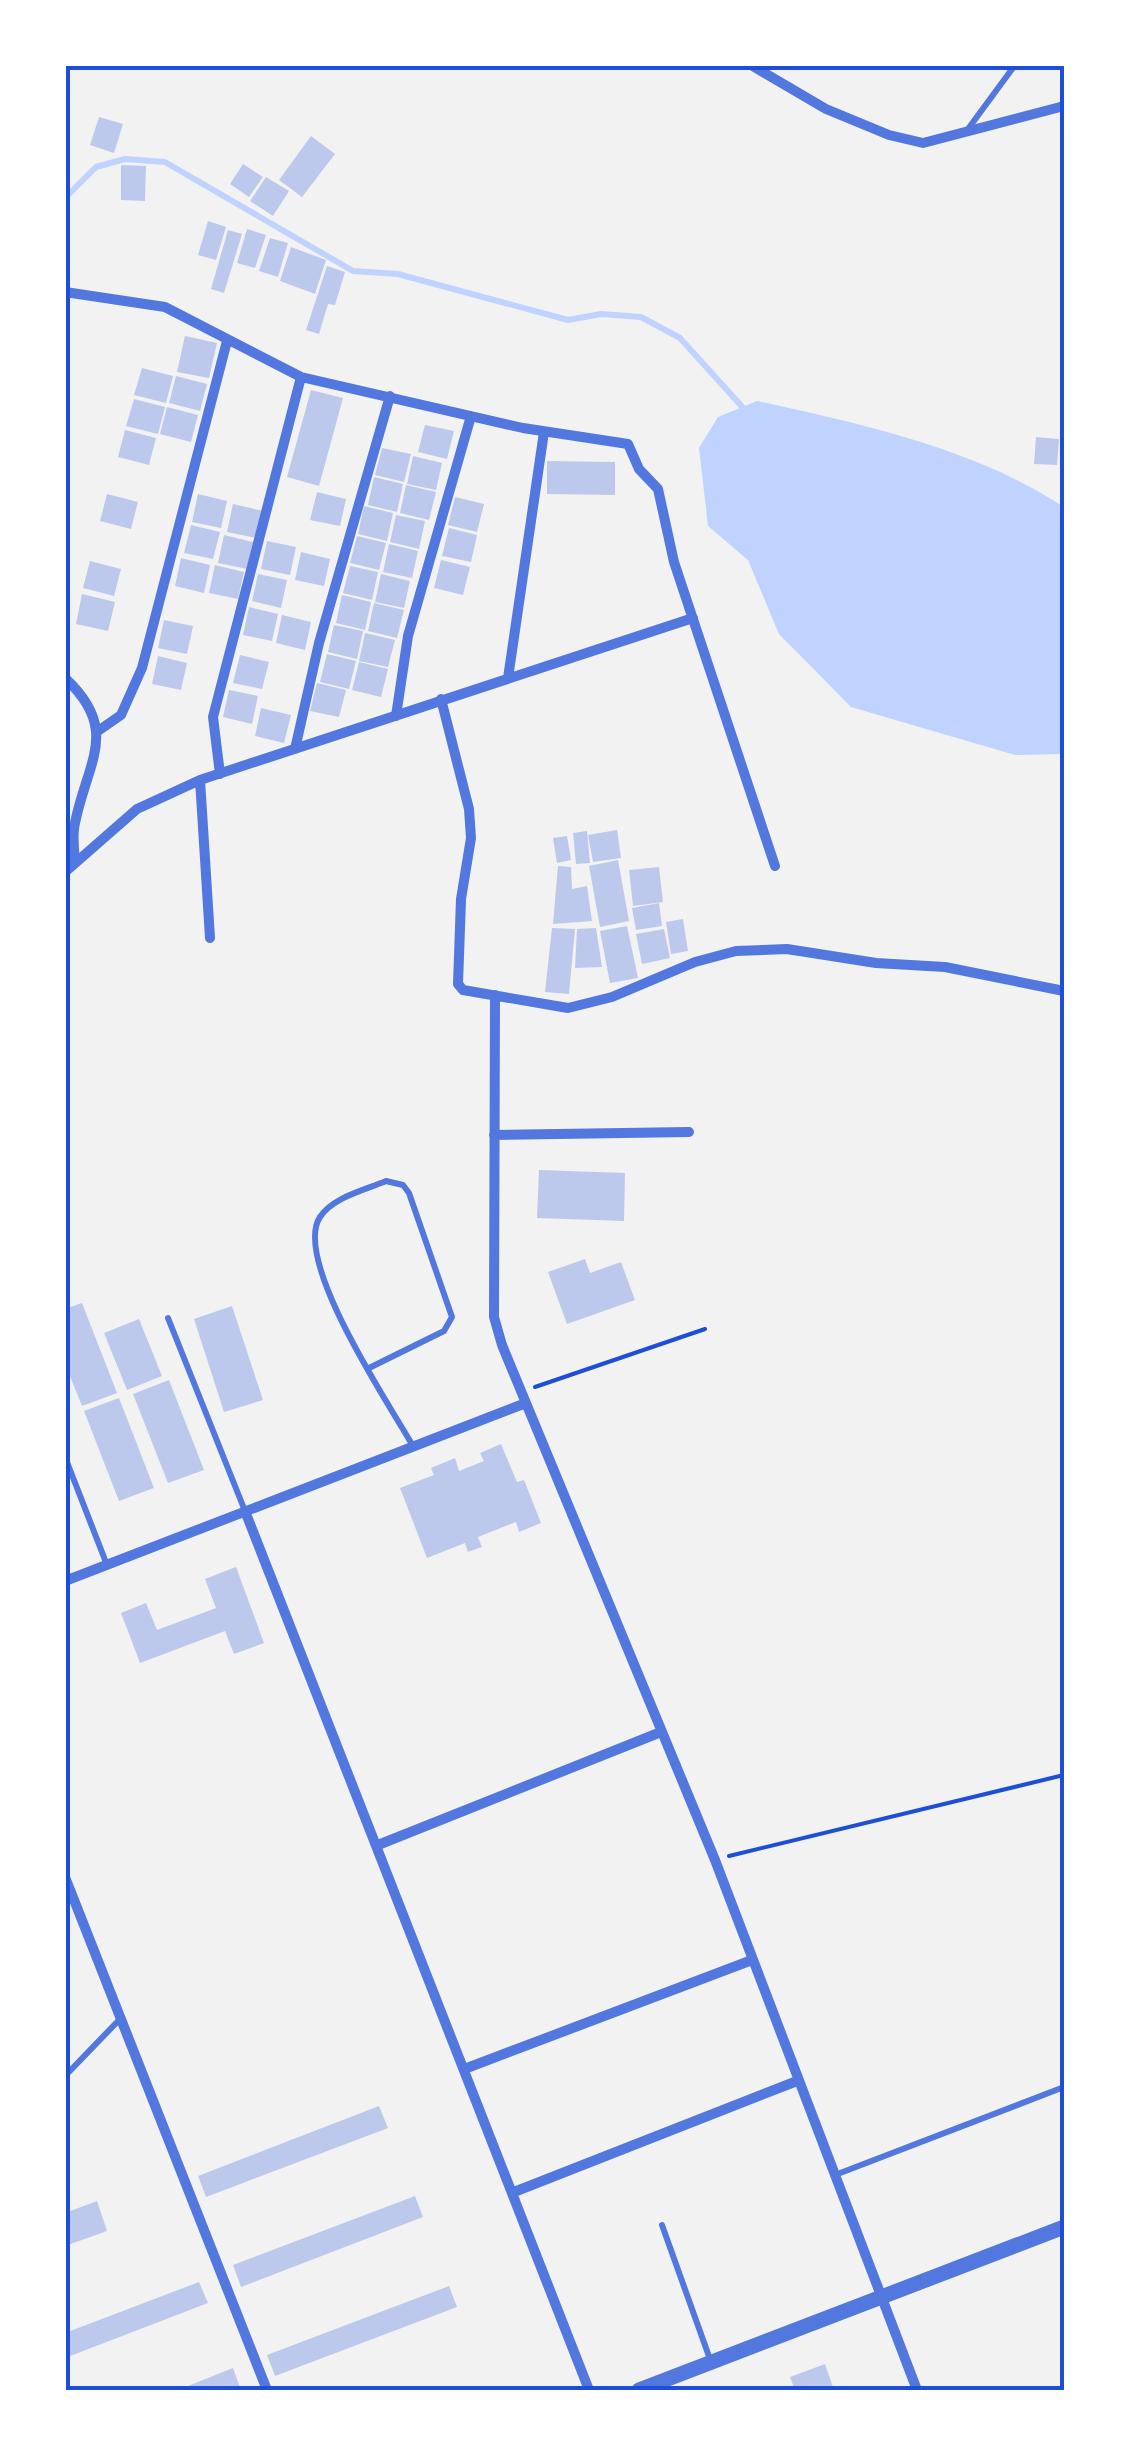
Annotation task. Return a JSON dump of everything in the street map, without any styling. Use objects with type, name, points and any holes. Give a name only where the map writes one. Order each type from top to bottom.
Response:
[{"type":"street","points":[[751,65],[826,109],[889,135],[923,144],[1019,115],[1064,106]]},
{"type":"street","points":[[66,294],[166,307],[301,377],[544,432],[628,444],[639,468],[658,489],[674,562],[775,866]]},
{"type":"street","points":[[98,731],[121,715],[142,668],[227,341]]},
{"type":"street","points":[[220,774],[213,717],[301,377]]},
{"type":"street","points":[[294,749],[319,643],[390,396]]},
{"type":"street","points":[[396,716],[408,636],[471,416]]},
{"type":"street","points":[[508,678],[544,432]]},
{"type":"street","points":[[65,872],[137,809],[200,780],[693,618]]},
{"type":"street","points":[[65,678],[93,710],[98,731],[74,826],[75,862]]},
{"type":"street","points":[[442,699],[464,788],[471,838],[461,899],[458,984],[463,990],[568,1008],[612,997],[694,962],[736,951],[773,949],[945,967],[1064,991]]},
{"type":"street","points":[[200,780],[210,938]]},
{"type":"street","points":[[495,995],[494,1317],[715,1860],[917,2390]]},
{"type":"street","points":[[494,1135],[690,1132]]},
{"type":"street","points":[[65,1581],[413,1446],[524,1397]]},
{"type":"street","points":[[245,1510],[467,2068],[589,2390]]},
{"type":"street","points":[[378,1846],[661,1732]]},
{"type":"street","points":[[65,1877],[267,2390]]},
{"type":"street","points":[[467,2068],[752,1960]]},
{"type":"street","points":[[514,2192],[798,2081]]},
{"type":"street","points":[[639,2390],[881,2300],[1064,2226]]},
{"type":"lane","points":[[964,134],[1015,65]]},
{"type":"lane","points":[[370,1368],[437,1335],[452,1317],[409,1193],[395,1182],[386,1181],[332,1204],[313,1232],[326,1288],[370,1368],[413,1446]]},
{"type":"lane","points":[[168,1318],[245,1510]]},
{"type":"lane","points":[[65,1457],[107,1565]]},
{"type":"lane","points":[[65,2076],[121,2018]]},
{"type":"lane","points":[[834,2176],[1064,2087]]},
{"type":"lane","points":[[662,2226],[712,2363]]},
{"type":"path","points":[[524,1397],[705,1329]]},
{"type":"path","points":[[715,1860],[1064,1775]]},
{"type":"water","points":[[757,401],[916,440],[993,469],[1064,507],[1064,754],[1015,755],[851,707],[779,634],[748,560],[708,526],[699,448],[718,417]]},
{"type":"building","points":[[99,117],[123,124],[114,153],[90,145]]},
{"type":"building","points":[[311,136],[335,154],[302,197],[279,180]]},
{"type":"building","points":[[243,164],[263,177],[249,197],[230,184]]},
{"type":"building","points":[[121,165],[146,166],[145,201],[121,200]]},
{"type":"building","points":[[266,177],[289,191],[273,216],[250,201]]},
{"type":"building","points":[[208,221],[226,227],[216,260],[198,255]]},
{"type":"building","points":[[247,229],[266,235],[255,268],[237,263]]},
{"type":"building","points":[[228,230],[242,234],[224,293],[211,289]]},
{"type":"building","points":[[270,238],[288,243],[278,277],[259,271]]},
{"type":"building","points":[[291,247],[326,260],[315,294],[280,281]]},
{"type":"building","points":[[327,266],[345,272],[335,305],[328,304],[319,334],[306,330]]},
{"type":"building","points":[[185,336],[217,343],[209,378],[177,372]]},
{"type":"building","points":[[142,368],[173,376],[166,403],[134,395]]},
{"type":"building","points":[[176,376],[207,384],[200,411],[169,403]]},
{"type":"building","points":[[311,390],[343,398],[319,486],[287,477]]},
{"type":"building","points":[[134,399],[165,407],[158,434],[126,426]]},
{"type":"building","points":[[167,407],[198,415],[191,442],[160,434]]},
{"type":"building","points":[[425,425],[454,431],[447,459],[418,452]]},
{"type":"building","points":[[125,430],[156,438],[149,465],[118,457]]},
{"type":"building","points":[[1036,437],[1059,439],[1057,465],[1034,464]]},
{"type":"building","points":[[382,448],[411,454],[404,482],[375,475]]},
{"type":"building","points":[[413,456],[442,463],[436,490],[407,484]]},
{"type":"building","points":[[547,461],[615,462],[615,495],[547,494]]},
{"type":"building","points":[[374,477],[403,484],[397,512],[368,505]]},
{"type":"building","points":[[406,485],[436,492],[429,520],[400,513]]},
{"type":"building","points":[[317,492],[346,499],[340,526],[310,520]]},
{"type":"building","points":[[107,494],[138,502],[131,529],[100,521]]},
{"type":"building","points":[[198,494],[227,501],[221,528],[192,522]]},
{"type":"building","points":[[455,497],[484,504],[477,532],[448,525]]},
{"type":"building","points":[[233,504],[263,511],[256,538],[227,532]]},
{"type":"building","points":[[364,506],[393,513],[387,541],[358,534]]},
{"type":"building","points":[[396,515],[425,521],[419,549],[390,542]]},
{"type":"building","points":[[191,525],[220,532],[213,559],[184,553]]},
{"type":"building","points":[[449,528],[477,535],[471,562],[442,556]]},
{"type":"building","points":[[224,535],[253,542],[247,569],[218,563]]},
{"type":"building","points":[[357,536],[386,543],[379,570],[350,563]]},
{"type":"building","points":[[267,541],[296,547],[290,575],[261,569]]},
{"type":"building","points":[[389,544],[418,551],[412,578],[383,572]]},
{"type":"building","points":[[301,552],[330,559],[324,586],[295,580]]},
{"type":"building","points":[[181,558],[210,565],[204,593],[175,586]]},
{"type":"building","points":[[441,560],[470,567],[463,595],[434,588]]},
{"type":"building","points":[[90,561],[121,569],[114,596],[83,588]]},
{"type":"building","points":[[215,565],[244,572],[238,599],[209,593]]},
{"type":"building","points":[[350,566],[378,572],[372,600],[343,593]]},
{"type":"building","points":[[258,574],[287,580],[281,608],[252,601]]},
{"type":"building","points":[[381,574],[410,581],[404,608],[375,602]]},
{"type":"building","points":[[82,594],[115,602],[108,631],[76,624]]},
{"type":"building","points":[[342,595],[371,602],[365,630],[336,623]]},
{"type":"building","points":[[374,603],[404,610],[397,638],[368,631]]},
{"type":"building","points":[[249,607],[278,614],[272,641],[243,635]]},
{"type":"building","points":[[282,615],[311,622],[305,650],[276,643]]},
{"type":"building","points":[[164,620],[193,626],[187,654],[158,648]]},
{"type":"building","points":[[334,625],[363,631],[357,659],[328,652]]},
{"type":"building","points":[[365,633],[395,640],[388,667],[359,661]]},
{"type":"building","points":[[327,654],[356,661],[349,689],[320,682]]},
{"type":"building","points":[[240,655],[269,662],[262,689],[233,683]]},
{"type":"building","points":[[158,656],[187,663],[181,690],[152,684]]},
{"type":"building","points":[[359,662],[388,669],[381,697],[352,690]]},
{"type":"building","points":[[317,683],[346,690],[339,717],[310,711]]},
{"type":"building","points":[[229,690],[258,696],[252,724],[223,717]]},
{"type":"building","points":[[261,708],[291,715],[284,743],[255,736]]},
{"type":"building","points":[[617,830],[621,858],[593,862],[588,835]]},
{"type":"building","points":[[587,831],[590,863],[576,864],[573,833]]},
{"type":"building","points":[[567,836],[571,860],[557,863],[553,838]]},
{"type":"building","points":[[618,860],[629,921],[600,927],[589,866]]},
{"type":"building","points":[[558,866],[571,867],[572,889],[587,886],[592,921],[553,924]]},
{"type":"building","points":[[659,867],[663,902],[633,906],[629,870]]},
{"type":"building","points":[[659,903],[662,926],[636,930],[632,908]]},
{"type":"building","points":[[683,919],[688,951],[671,954],[666,922]]},
{"type":"building","points":[[627,926],[638,978],[610,983],[600,931]]},
{"type":"building","points":[[552,928],[575,929],[569,994],[545,992]]},
{"type":"building","points":[[596,928],[602,967],[575,968],[577,929]]},
{"type":"building","points":[[664,929],[670,958],[642,964],[636,934]]},
{"type":"building","points":[[539,1170],[625,1173],[624,1221],[537,1218]]},
{"type":"building","points":[[585,1259],[590,1273],[621,1262],[635,1300],[567,1324],[548,1272]]},
{"type":"building","points":[[82,1303],[117,1393],[82,1406],[65,1364],[65,1309]]},
{"type":"building","points":[[232,1306],[263,1400],[224,1412],[194,1319]]},
{"type":"building","points":[[139,1319],[162,1376],[127,1390],[104,1333]]},
{"type":"building","points":[[169,1380],[204,1470],[168,1483],[133,1394]]},
{"type":"building","points":[[119,1398],[154,1488],[119,1501],[84,1411]]},
{"type":"building","points":[[501,1444],[517,1482],[524,1480],[541,1523],[519,1532],[516,1522],[478,1537],[482,1547],[468,1552],[465,1543],[427,1558],[400,1488],[434,1475],[431,1468],[455,1458],[459,1471],[484,1461],[480,1453]]},
{"type":"building","points":[[236,1567],[264,1643],[234,1654],[225,1631],[140,1663],[121,1613],[146,1603],[157,1630],[216,1608],[205,1579]]},
{"type":"building","points":[[379,2106],[388,2128],[206,2197],[198,2176]]},
{"type":"building","points":[[415,2196],[423,2217],[241,2287],[233,2265]]},
{"type":"building","points":[[97,2201],[107,2231],[65,2246],[65,2213]]},
{"type":"building","points":[[199,2282],[208,2303],[65,2358],[65,2333]]},
{"type":"building","points":[[449,2286],[457,2307],[275,2376],[267,2355]]},
{"type":"building","points":[[825,2364],[834,2390],[795,2390],[790,2377]]},
{"type":"building","points":[[233,2368],[241,2390],[178,2390]]},
{"type":"waterway","points":[[65,198],[96,167],[125,159],[165,162],[353,271],[398,274],[568,320],[601,314],[641,317],[680,338],[746,411]]}]
